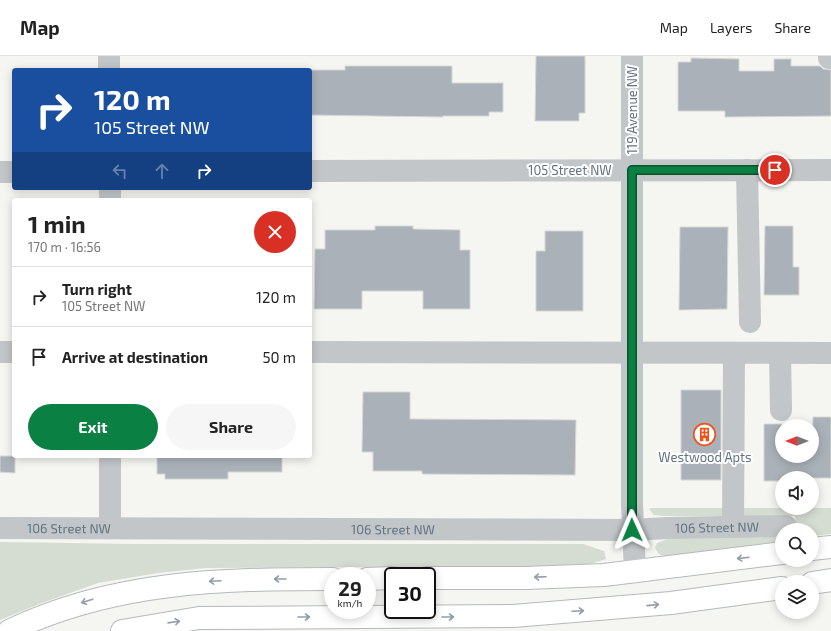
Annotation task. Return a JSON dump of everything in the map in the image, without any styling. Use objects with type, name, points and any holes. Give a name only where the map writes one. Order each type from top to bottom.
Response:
[{"type":"main road","points":[[819,548],[831,547]]},
{"type":"main road","points":[[436,578],[526,578],[635,572],[775,554]]},
{"type":"main road","points":[[9,631],[32,620],[96,598],[156,588],[210,581],[324,579]]},
{"type":"main road","points":[[819,582],[831,580]]},
{"type":"main road","points":[[122,631],[199,618],[512,616],[671,603],[775,589]]},
{"type":"street","points":[[110,56],[110,68]]},
{"type":"street","name":"119 Avenue NW","points":[[632,56],[632,530],[635,572]]},
{"type":"street","points":[[748,170],[750,322]]},
{"type":"street","name":"105 Street NW","points":[[312,171],[831,170]]},
{"type":"street","points":[[0,172],[12,172]]},
{"type":"street","points":[[0,352],[12,352]]},
{"type":"street","points":[[312,352],[831,353]]},
{"type":"street","points":[[733,527],[734,353]]},
{"type":"street","points":[[780,353],[781,410]]},
{"type":"street","points":[[110,458],[110,528]]},
{"type":"street","name":"106 Street NW","points":[[0,528],[632,530],[775,526]]},
{"type":"shaded area","points":[[775,508],[775,515],[819,515],[819,508],[831,508],[831,534],[819,535],[819,523],[796,523],[795,516],[664,516],[654,515],[649,509]]},
{"type":"shaded area","points":[[673,537],[775,537],[775,542],[666,557],[659,554],[655,548],[657,543]]},
{"type":"shaded area","points":[[0,542],[134,544],[583,544],[604,551],[606,559],[590,564],[541,566],[205,568],[158,573],[98,583],[0,620]]},
{"type":"building","points":[[536,56],[585,56],[585,113],[579,113],[579,121],[535,121]]},
{"type":"building","points":[[691,58],[739,59],[739,71],[774,71],[774,59],[791,59],[791,66],[820,66],[823,69],[831,70],[831,116],[725,117],[725,111],[678,111],[678,62],[691,62]]},
{"type":"building","points":[[345,66],[452,66],[452,83],[503,83],[503,112],[489,112],[489,116],[443,117],[312,115],[312,70],[345,70]]},
{"type":"building","points":[[375,226],[413,226],[413,229],[460,230],[460,250],[470,250],[470,309],[423,309],[423,291],[362,291],[362,309],[314,309],[315,249],[325,249],[325,230],[375,230]]},
{"type":"building","points":[[765,226],[793,226],[793,267],[799,267],[799,295],[764,295]]},
{"type":"building","points":[[680,227],[728,227],[727,309],[679,310]]},
{"type":"building","points":[[545,231],[583,231],[583,311],[536,311],[536,251],[545,251]]},
{"type":"building","name":"Westwood Apts","points":[[681,390],[721,390],[721,480],[681,480]]},
{"type":"building","points":[[363,392],[410,392],[410,419],[576,420],[575,475],[422,474],[422,471],[373,471],[373,452],[362,452]]},
{"type":"building","points":[[813,417],[831,417],[831,478],[819,478],[819,471],[775,471],[775,481],[764,481],[764,424],[775,424],[775,463],[819,463],[819,419],[813,419]]},
{"type":"building","points":[[0,456],[12,456],[12,458],[15,458],[15,473],[0,472]]},
{"type":"building","points":[[157,458],[282,458],[282,472],[228,472],[228,479],[165,479],[165,474],[157,474]]},
{"type":"place","name":"Westwood Apts","points":[[705,435]]},
{"type":"route","points":[[632,530],[632,170],[775,170]]}]
